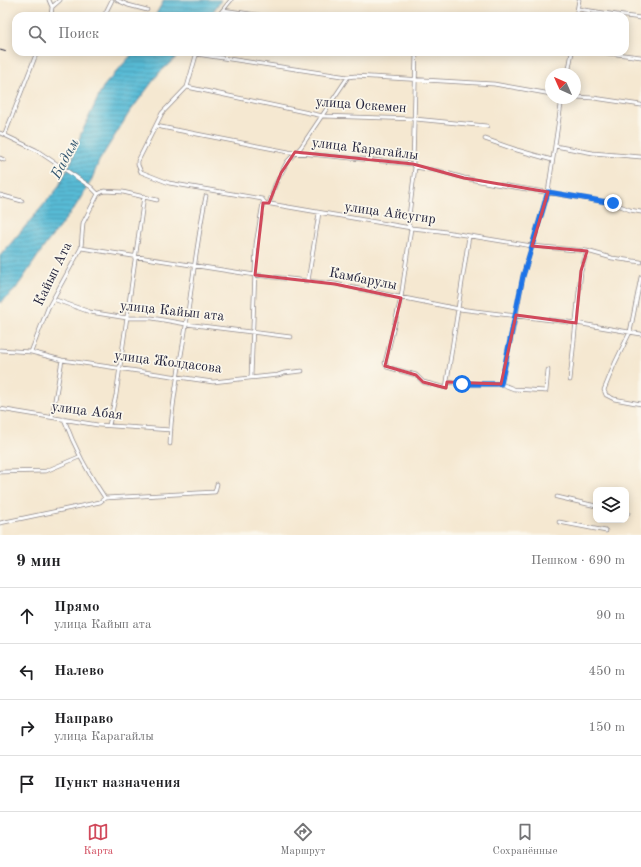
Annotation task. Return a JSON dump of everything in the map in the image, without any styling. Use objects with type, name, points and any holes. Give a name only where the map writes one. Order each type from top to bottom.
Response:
[{"type":"street","points":[[49,0],[52,7],[51,12]]},
{"type":"street","points":[[52,7],[60,0]]},
{"type":"street","points":[[106,12],[112,0]]},
{"type":"street","points":[[117,0],[128,5],[147,10]]},
{"type":"street","points":[[223,10],[231,0]]},
{"type":"street","points":[[577,12],[579,0]]},
{"type":"street","points":[[578,9],[598,12]]},
{"type":"street","points":[[223,10],[237,12]]},
{"type":"street","points":[[629,16],[641,18]]},
{"type":"street","points":[[5,134],[35,56]]},
{"type":"street","points":[[156,126],[165,108],[187,87],[196,56]]},
{"type":"street","points":[[216,56],[348,77],[355,76],[494,84],[545,93]]},
{"type":"street","points":[[416,56],[414,165],[408,224],[411,228],[401,298],[385,366],[416,375],[423,382],[446,388],[469,236]]},
{"type":"street","points":[[569,68],[571,56]]},
{"type":"street","points":[[629,56],[641,57]]},
{"type":"street","points":[[251,378],[256,244],[263,203],[267,203],[287,162],[301,147],[348,77]]},
{"type":"street","name":"улица Оскемен","points":[[187,87],[323,116],[415,120],[487,126]]},
{"type":"street","points":[[581,97],[641,105]]},
{"type":"street","points":[[501,384],[523,276],[548,192],[561,104]]},
{"type":"street","name":"улица Карагайлы","points":[[156,126],[289,152],[414,165],[464,178],[495,184],[613,203],[630,210],[641,212]]},
{"type":"street","name":"улица Айсугир","points":[[156,126],[138,161],[138,165],[141,172],[169,183],[262,199],[267,203],[319,213],[532,246],[587,251],[612,258],[641,262]]},
{"type":"street","points":[[0,133],[5,134],[36,150],[91,187],[98,194],[104,191],[144,196],[157,200]]},
{"type":"street","points":[[485,139],[552,160]]},
{"type":"street","points":[[555,146],[593,153],[641,157]]},
{"type":"street","points":[[0,158],[4,160]]},
{"type":"street","name":"Кайып Ата","points":[[31,352],[48,308],[81,248],[83,223],[98,194]]},
{"type":"street","points":[[0,195],[22,201]]},
{"type":"street","points":[[109,425],[116,395],[144,196]]},
{"type":"street","points":[[170,444],[198,236],[206,196]]},
{"type":"street","points":[[308,281],[319,213]]},
{"type":"street","name":"Камбарулы","points":[[81,248],[255,275],[335,284],[401,298],[459,308],[576,323],[641,334]]},
{"type":"street","points":[[570,380],[581,271],[587,251]]},
{"type":"street","points":[[641,277],[630,332],[604,390],[606,395],[614,399],[641,404]]},
{"type":"street","name":"улица Кайып ата","points":[[53,299],[90,312],[127,318],[152,318],[186,324],[291,337]]},
{"type":"street","name":"улица Жолдасова","points":[[0,350],[31,352],[62,360],[213,382],[302,371]]},
{"type":"street","points":[[52,417],[62,360]]},
{"type":"street","points":[[447,382],[462,384],[501,384],[514,389],[546,391],[548,370]]},
{"type":"street","name":"улица Абая","points":[[0,409],[109,425],[171,430]]},
{"type":"street","points":[[64,419],[87,472],[104,498]]},
{"type":"street","points":[[0,472],[46,471],[80,457]]},
{"type":"street","points":[[0,523],[100,502],[104,498],[215,492],[217,484]]},
{"type":"street","points":[[557,497],[593,505]]},
{"type":"street","points":[[559,522],[606,531]]},
{"type":"highlighted area","points":[[295,152],[413,164],[464,178],[548,192],[532,246],[587,251],[581,271],[576,323],[516,315],[501,384],[447,382],[446,388],[423,382],[416,375],[385,366],[401,298],[335,284],[255,275],[263,203],[269,203],[281,173]]},
{"type":"water","points":[[164,0],[221,0],[213,12],[157,12]]},
{"type":"water","points":[[130,56],[178,56],[159,73],[129,113],[99,161],[91,181],[75,207],[46,244],[15,290],[0,303],[0,256],[58,188],[72,160],[81,134],[103,87]]},
{"type":"railway","points":[[0,50],[7,52]]},
{"type":"route","points":[[462,384],[501,384],[523,276],[548,192],[613,203]]},
{"type":"water label","name":"Бадам","points":[[66,159]]}]
